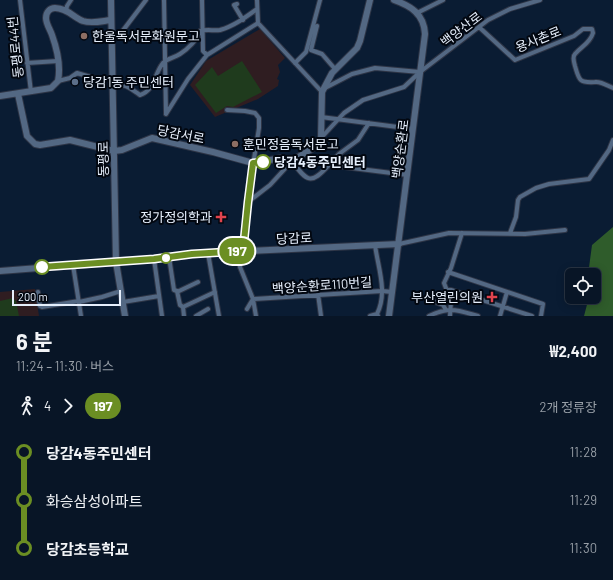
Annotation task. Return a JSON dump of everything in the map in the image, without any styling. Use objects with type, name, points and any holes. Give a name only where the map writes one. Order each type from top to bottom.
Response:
[{"type":"main road","name":"동평로","points":[[111,0],[116,262],[126,316]]},
{"type":"main road","points":[[111,8],[116,0]]},
{"type":"main road","points":[[292,162],[313,148],[321,139],[323,90],[328,78],[335,69],[357,48],[370,0]]},
{"type":"main road","points":[[394,0],[401,1],[417,13]]},
{"type":"main road","points":[[0,96],[51,88],[58,81],[58,61],[52,36],[47,25],[46,16],[53,8],[66,11],[86,22],[111,20]]},
{"type":"main road","name":"백양순환로","points":[[389,316],[425,30],[417,13]]},
{"type":"main road","points":[[18,94],[27,136],[35,144],[40,145],[70,140],[114,151]]},
{"type":"main road","name":"당감서로","points":[[114,151],[122,150],[148,139],[154,139],[213,152],[253,163],[282,158],[292,162]]},
{"type":"main road","name":"당감로","points":[[0,271],[168,258],[208,253],[399,244]]},
{"type":"street","name":"동평로44번","points":[[20,0],[31,92]]},
{"type":"street","points":[[66,11],[71,0]]},
{"type":"street","points":[[111,39],[121,33],[146,0]]},
{"type":"street","points":[[164,0],[166,114],[188,79],[207,55],[258,23]]},
{"type":"street","points":[[202,0],[203,51],[207,55]]},
{"type":"street","points":[[262,0],[257,2],[258,23],[295,63],[323,90],[352,74],[375,68],[420,72]]},
{"type":"street","points":[[295,63],[306,52],[320,0]]},
{"type":"street","points":[[417,13],[443,0]]},
{"type":"street","name":"백양산로","points":[[321,139],[344,113],[364,100],[404,87],[420,72],[488,20],[503,12],[540,0]]},
{"type":"street","points":[[237,4],[234,5],[243,20]]},
{"type":"street","points":[[202,30],[218,30],[243,20],[257,9]]},
{"type":"street","points":[[317,26],[310,49],[322,54],[335,69]]},
{"type":"street","name":"용사촌로","points":[[479,27],[515,60],[574,36],[583,28],[592,29],[593,33],[590,40],[574,54],[573,59],[578,78],[583,82],[598,82],[613,88]]},
{"type":"street","points":[[112,84],[118,83],[126,85],[140,95],[146,93],[150,90],[165,61],[179,55],[198,37],[200,31],[202,30]]},
{"type":"street","points":[[27,63],[58,61]]},
{"type":"street","points":[[58,81],[70,78],[77,74],[94,78]]},
{"type":"street","points":[[227,110],[248,111],[256,113],[258,116],[258,128],[243,251],[239,259],[239,265],[253,299],[256,316]]},
{"type":"street","points":[[321,117],[413,128]]},
{"type":"street","points":[[248,202],[270,185],[292,162],[302,175],[311,179],[317,177],[339,154],[358,140],[369,123]]},
{"type":"street","points":[[510,233],[516,217],[518,200],[520,197],[536,188],[549,184],[589,179],[609,150],[613,140]]},
{"type":"street","points":[[329,165],[407,175]]},
{"type":"street","name":"당감로","points":[[399,244],[449,233],[525,234],[565,230]]},
{"type":"street","points":[[450,316],[452,301],[444,283],[451,268],[462,233]]},
{"type":"street","points":[[370,316],[378,315],[383,291],[375,245]]},
{"type":"street","points":[[208,253],[219,316]]},
{"type":"street","points":[[168,258],[174,290],[177,292],[180,305],[183,307],[184,316]]},
{"type":"street","points":[[154,259],[162,316]]},
{"type":"street","points":[[73,265],[81,316]]},
{"type":"street","points":[[448,272],[543,304],[541,316]]},
{"type":"street","points":[[177,292],[198,282]]},
{"type":"street","points":[[448,290],[532,316]]},
{"type":"street","points":[[38,292],[40,306],[42,307],[102,297],[121,291]]},
{"type":"street","name":"백양순환로110번길","points":[[253,299],[318,294],[383,291],[392,292]]},
{"type":"street","points":[[183,307],[215,292]]},
{"type":"street","points":[[500,316],[508,292]]},
{"type":"street","points":[[318,294],[321,316]]},
{"type":"street","points":[[123,302],[159,296]]},
{"type":"street","points":[[247,309],[253,299]]},
{"type":"street","points":[[430,300],[443,305],[446,310]]},
{"type":"street","points":[[196,316],[208,309]]},
{"type":"street","points":[[429,316],[438,312],[455,309],[478,316]]},
{"type":"shaded area","points":[[260,29],[285,58],[278,65],[280,72],[277,79],[279,80],[278,86],[258,99],[215,117],[190,85],[206,61]]},
{"type":"shaded area","points":[[35,289],[39,316],[0,316],[0,292]]},
{"type":"green space","points":[[242,61],[262,92],[233,107],[227,106],[216,113],[195,85],[212,67],[218,76]]},
{"type":"green space","points":[[613,227],[613,316],[584,316],[587,304],[601,304],[601,268],[589,268],[592,245]]},
{"type":"green space","points":[[13,298],[16,301],[19,316],[0,316],[0,301]]},
{"type":"bus line","name":"197","points":[[42,267],[243,251],[253,163],[263,162]]},
{"type":"place","name":"한울독서문화원문고","points":[[84,36]]},
{"type":"place","name":"당감1동 주민센터","points":[[75,82]]},
{"type":"place","name":"훈민정음독서문고","points":[[235,144]]},
{"type":"place","name":"당감4동주민센터","points":[[263,162]]},
{"type":"place","name":"정가정의학과","points":[[221,217]]},
{"type":"place","name":"부산열린의원","points":[[492,297]]}]
